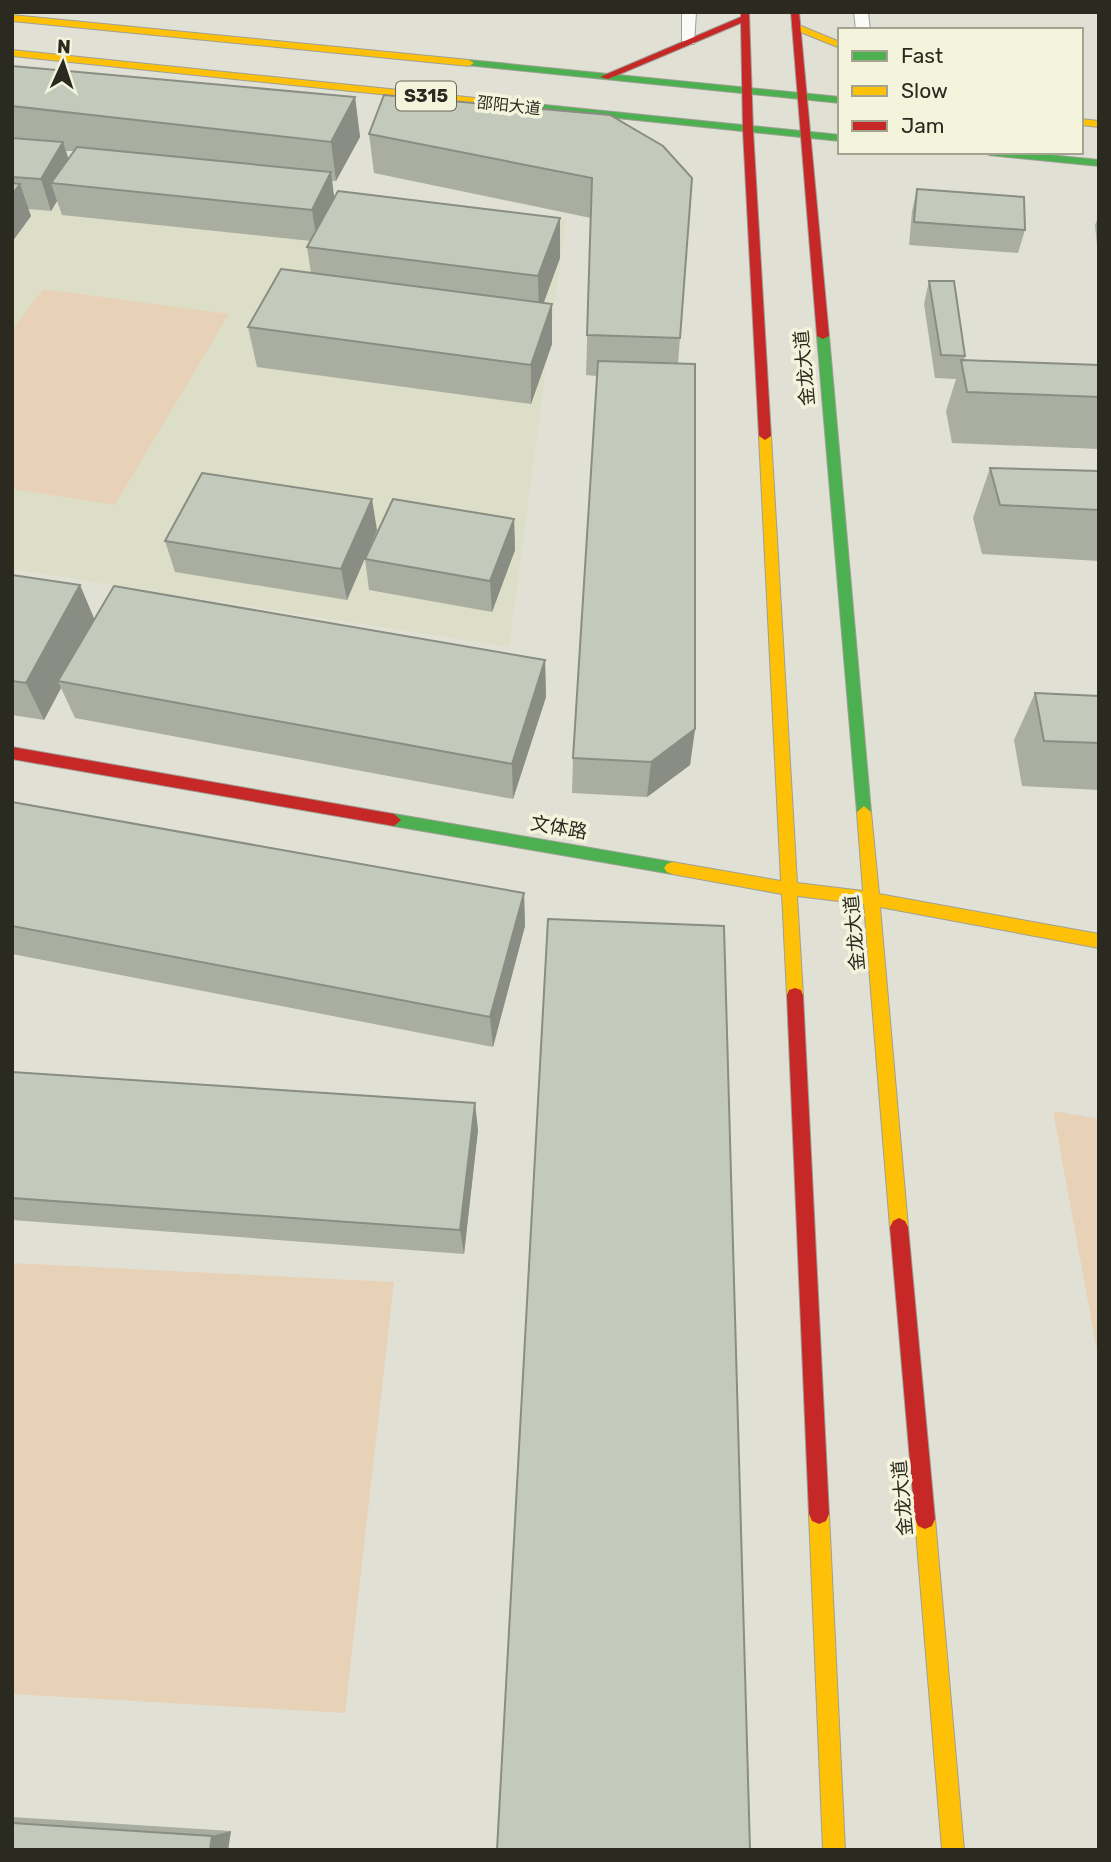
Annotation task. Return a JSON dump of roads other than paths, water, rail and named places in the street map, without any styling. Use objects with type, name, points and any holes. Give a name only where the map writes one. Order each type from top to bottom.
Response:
[{"type":"main road","points":[[605,76],[745,15],[748,130],[790,889],[834,1850]]},
{"type":"main road","name":"邵阳大道","points":[[12,18],[838,100]]},
{"type":"main road","points":[[795,20],[838,44]]},
{"type":"main road","name":"金龙大道","points":[[795,20],[804,97],[805,135],[953,1850]]},
{"type":"main road","name":"邵阳大道","points":[[12,53],[838,138]]},
{"type":"main road","points":[[1009,154],[1099,163]]},
{"type":"main road","name":"文体路","points":[[12,752],[790,889],[872,899],[1099,941]]},
{"type":"lane","points":[[688,41],[689,12]]}]
